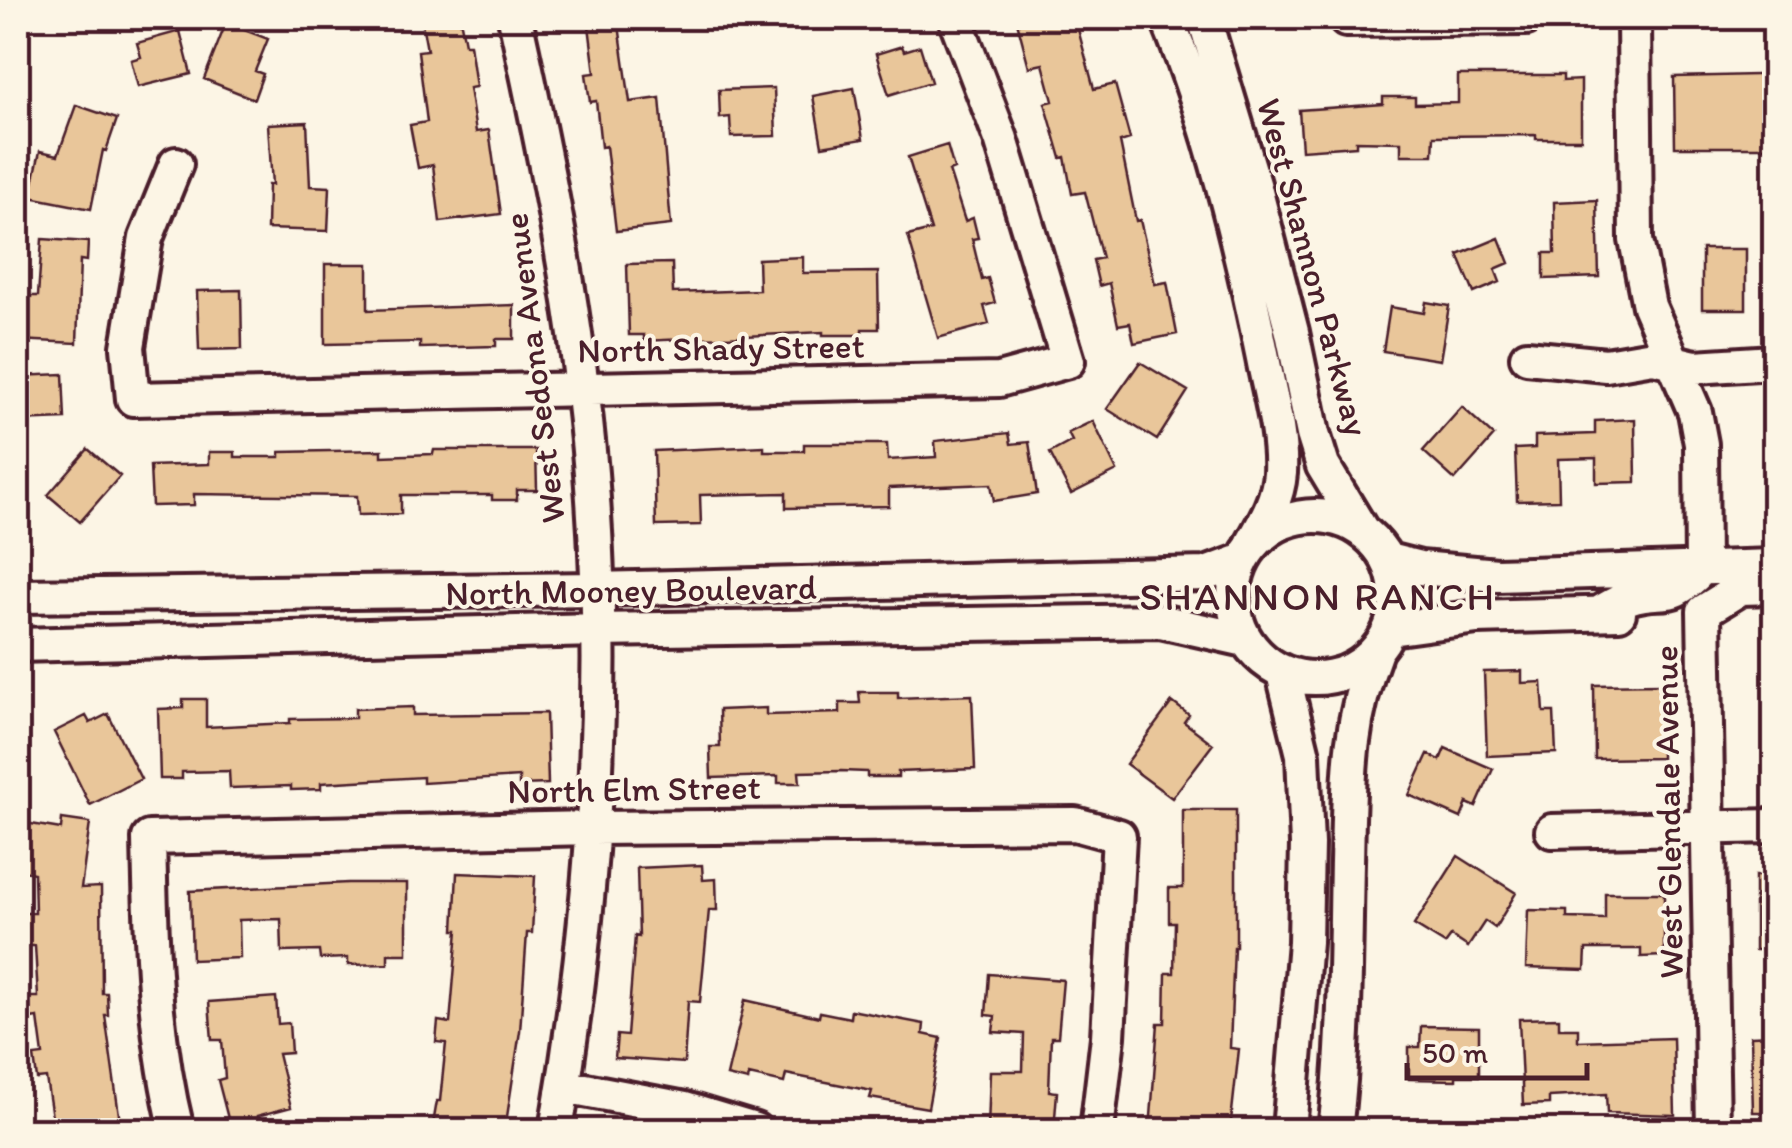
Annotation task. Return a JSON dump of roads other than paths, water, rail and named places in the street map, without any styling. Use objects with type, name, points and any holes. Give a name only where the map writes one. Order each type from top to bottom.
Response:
[{"type":"street","name":"West Sedona Avenue","points":[[516,18],[554,192],[582,391],[591,474],[596,589],[591,828],[582,934],[556,1130]]},
{"type":"street","name":"North Shady Street","points":[[176,164],[146,238],[128,347],[134,399],[972,383],[1024,374],[1068,361],[1001,139],[955,18]]},
{"type":"street","name":"West Shannon Parkway","points":[[1167,18],[1232,220],[1273,408],[1280,474],[1268,516],[1247,553]]},
{"type":"street","name":"West Shannon Parkway","points":[[1204,18],[1264,221],[1313,434],[1324,466],[1361,530]]},
{"type":"street","points":[[1346,20],[1526,18]]},
{"type":"street","points":[[1599,613],[1628,598],[1668,595],[1682,589],[1702,569],[1701,444],[1695,412],[1649,306],[1636,240],[1634,18]]},
{"type":"street","points":[[1527,357],[1591,365],[1653,357],[1695,368],[1774,362]]},
{"type":"street","points":[[1336,1130],[1344,1008],[1350,754],[1358,702],[1383,640],[1395,594],[1388,560],[1376,543],[1340,519],[1316,515],[1292,518],[1270,528],[1247,553],[1233,588],[1235,615],[1245,640],[1261,659],[1283,673],[1308,679],[1333,677],[1356,667],[1383,640],[1477,616],[1774,610]]},
{"type":"street","name":"North Mooney Boulevard","points":[[18,596],[596,589],[1206,574],[1247,553]]},
{"type":"street","points":[[1388,560],[1478,575],[1774,566]]},
{"type":"street","points":[[1704,611],[1741,588],[1774,587]]},
{"type":"street","name":"West Glendale Avenue","points":[[1704,611],[1712,1130]]},
{"type":"street","name":"North Mooney Boulevard","points":[[18,645],[1160,621],[1245,640]]},
{"type":"street","points":[[1283,673],[1304,756],[1307,844],[1305,942],[1289,1130]]},
{"type":"street","name":"North Elm Street","points":[[177,1130],[160,1051],[153,993],[149,838],[591,828],[1076,824],[1119,836],[1108,1037],[1097,1130]]},
{"type":"street","points":[[1552,831],[1774,826]]},
{"type":"street","points":[[564,1086],[685,1109],[755,1130]]},
{"type":"district","name":"SHANNON RANCH","points":[[1318,596]]}]
